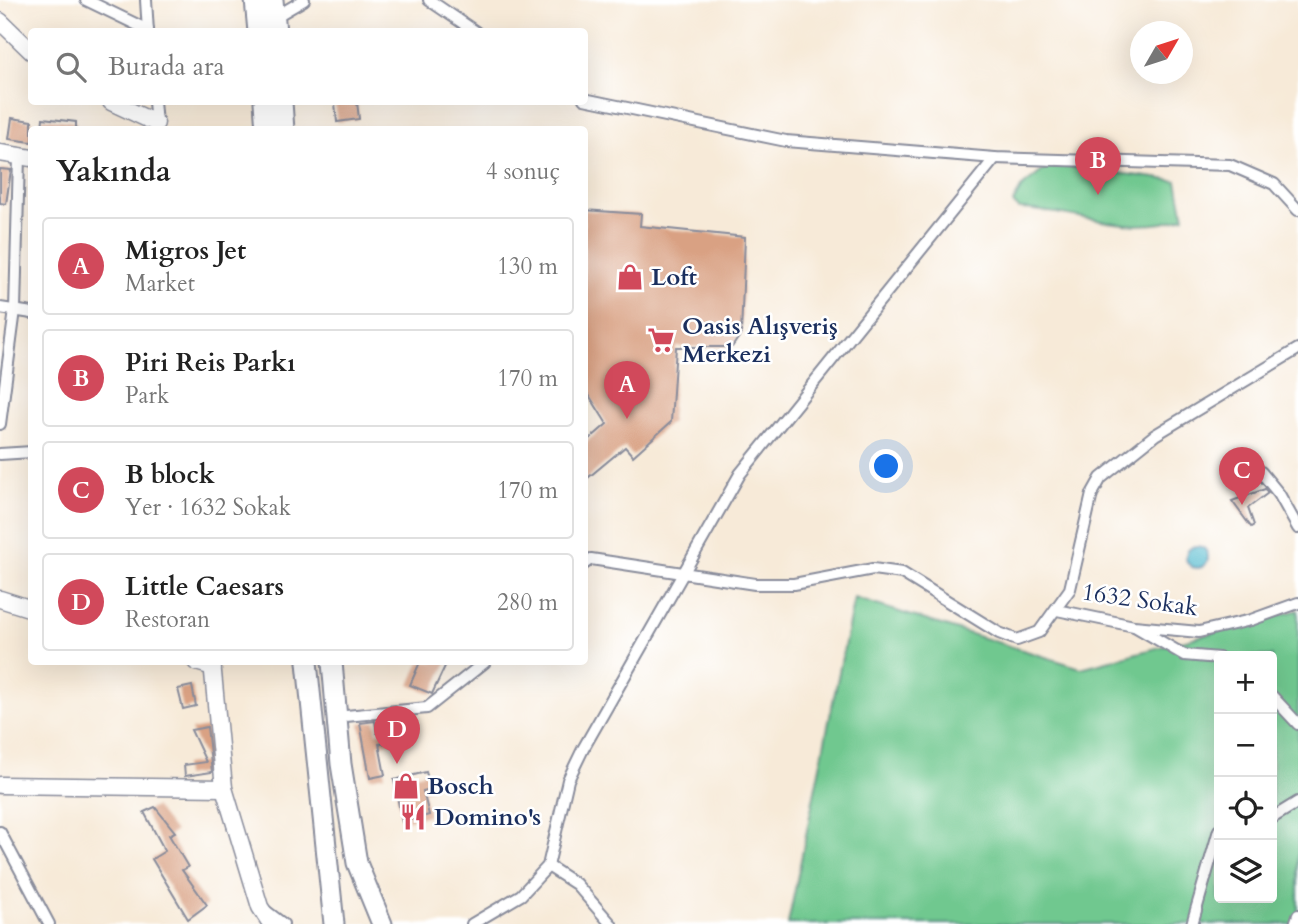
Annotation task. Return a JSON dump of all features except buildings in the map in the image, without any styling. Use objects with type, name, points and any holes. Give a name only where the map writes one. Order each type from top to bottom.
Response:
[{"type":"highway","points":[[255,0],[258,28]]},
{"type":"highway","points":[[264,105],[266,126]]},
{"type":"highway","points":[[282,105],[284,126]]},
{"type":"highway","points":[[307,665],[334,924]]},
{"type":"highway","points":[[332,665],[336,717],[357,863],[382,924]]},
{"type":"street","points":[[86,0],[142,28]]},
{"type":"street","points":[[146,0],[148,28]]},
{"type":"street","points":[[275,16],[304,0]]},
{"type":"street","points":[[429,0],[470,28]]},
{"type":"street","points":[[0,22],[28,48]]},
{"type":"street","points":[[588,100],[786,141],[995,158],[1230,165],[1274,184],[1298,210]]},
{"type":"street","points":[[116,105],[153,126]]},
{"type":"street","points":[[155,105],[155,126]]},
{"type":"street","points":[[0,153],[25,158],[15,310],[0,424]]},
{"type":"street","points":[[470,924],[521,895],[548,866],[568,780],[740,474],[995,158]]},
{"type":"street","points":[[0,308],[28,312]]},
{"type":"street","points":[[588,561],[591,559],[755,584],[794,584],[873,569],[902,573],[999,633],[1017,640],[1039,632],[1070,589],[1092,494],[1101,478],[1155,435],[1298,349]]},
{"type":"street","points":[[0,454],[28,452]]},
{"type":"street","points":[[1261,471],[1279,494],[1298,528]]},
{"type":"street","points":[[0,599],[28,608]]},
{"type":"street","name":"1632 Sokak","points":[[1057,610],[1134,626],[1199,632],[1251,620],[1298,603]]},
{"type":"street","points":[[1134,626],[1184,655],[1214,658]]},
{"type":"street","points":[[213,665],[224,788],[260,907],[271,924]]},
{"type":"street","points":[[336,717],[427,708],[481,665]]},
{"type":"street","points":[[1277,701],[1298,724]]},
{"type":"street","points":[[0,785],[224,788]]},
{"type":"street","points":[[1277,815],[1298,802]]},
{"type":"street","points":[[0,832],[49,924]]},
{"type":"street","points":[[1192,924],[1216,840]]},
{"type":"street","points":[[548,866],[576,884],[611,924]]},
{"type":"street","points":[[260,907],[284,924]]},
{"type":"street","points":[[1295,924],[1298,915]]},
{"type":"green space","points":[[1051,164],[1177,181],[1184,217],[1143,225],[1019,209],[1013,203],[1021,188]]},
{"type":"green space","points":[[854,598],[1081,668],[1298,610],[1298,924],[788,924]]},
{"type":"water","points":[[1197,546],[1205,549],[1208,557],[1205,565],[1197,568],[1189,565],[1186,557],[1189,549]]},
{"type":"place","name":"Piri Reis Parkı","points":[[1098,195]]},
{"type":"place","name":"Loft","points":[[630,277]]},
{"type":"place","name":"Oasis Alışveriş Merkezi","points":[[661,340]]},
{"type":"place","name":"Migros Jet","points":[[627,419]]},
{"type":"place","name":"B block","points":[[1242,505]]},
{"type":"place","name":"Little Caesars","points":[[397,764]]},
{"type":"place","name":"Bosch","points":[[406,786]]},
{"type":"place","name":"Domino's","points":[[413,817]]}]
